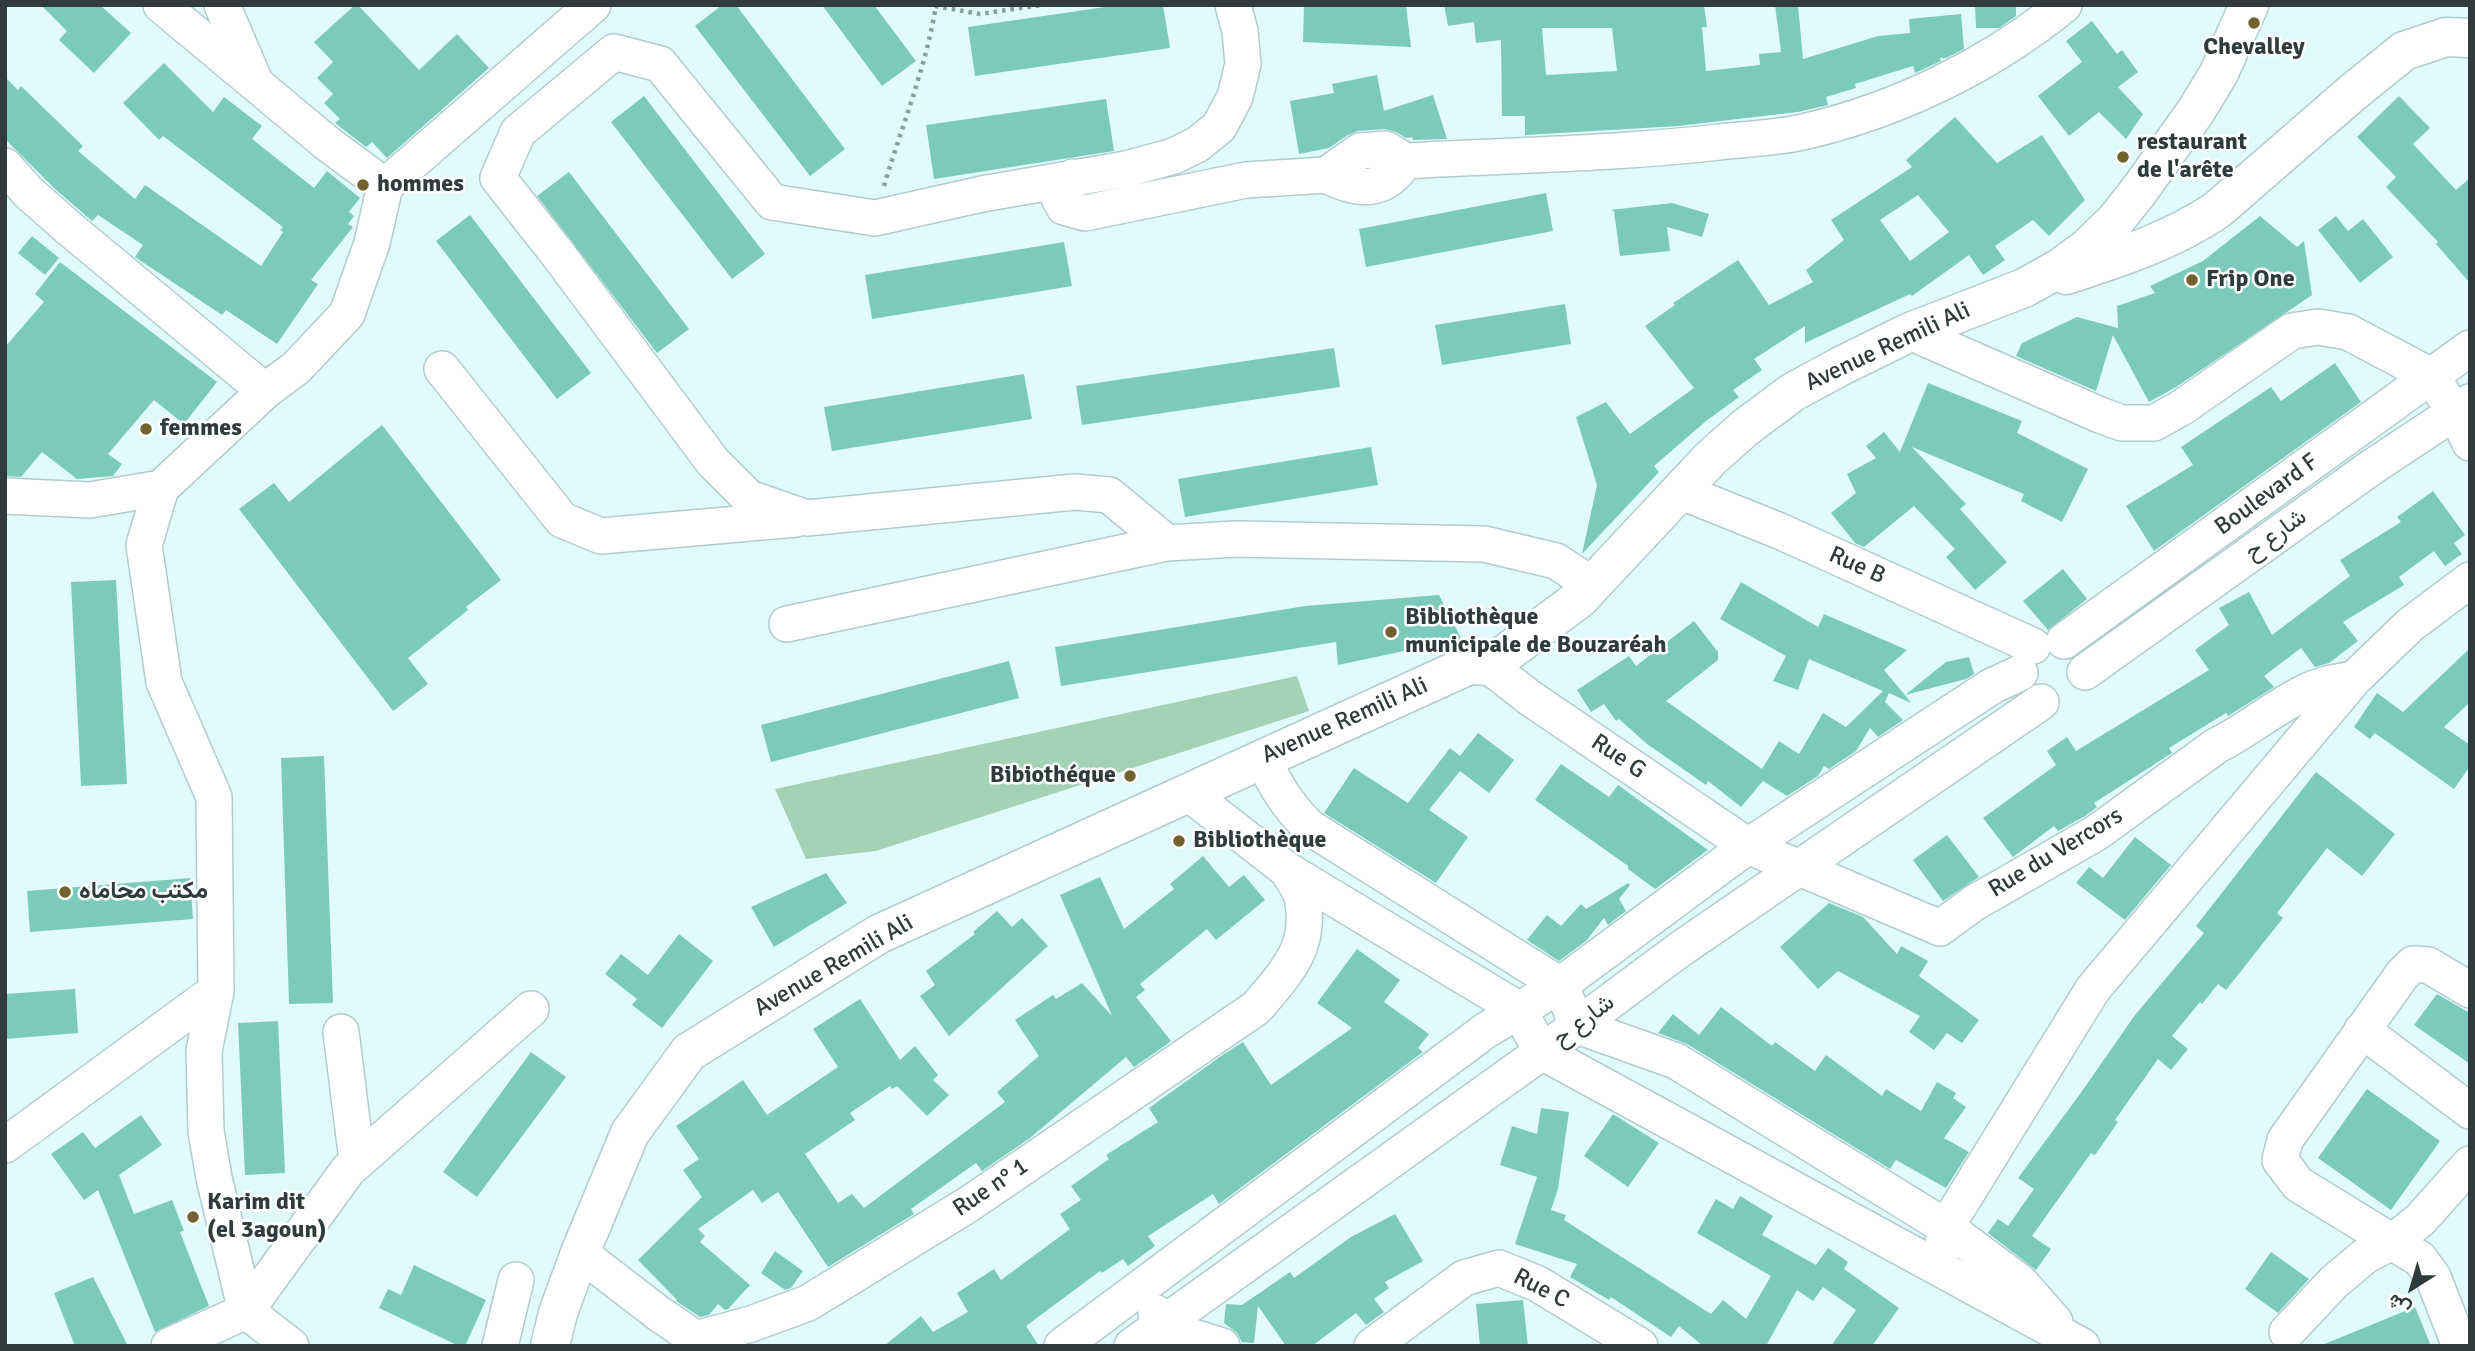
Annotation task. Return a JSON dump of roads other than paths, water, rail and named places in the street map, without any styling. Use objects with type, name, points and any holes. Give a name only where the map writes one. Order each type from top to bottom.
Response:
[{"type":"main road","points":[[2166,153],[2221,5]]},
{"type":"main road","name":"Avenue Remili Ali","points":[[550,1346],[558,1313],[580,1253],[630,1133],[689,1052],[879,934],[1469,665],[1489,666],[1579,599],[1712,458],[1746,427],[1793,392],[1910,332],[2024,288],[2060,268],[2101,235],[2130,202],[2196,111],[2218,73],[2249,5]]},
{"type":"main road","points":[[2441,5],[2470,38]]},
{"type":"main road","points":[[2024,288],[2129,253],[2197,224],[2404,51],[2434,39],[2470,38]]},
{"type":"street","points":[[161,5],[328,144],[385,186]]},
{"type":"street","points":[[222,5],[257,85]]},
{"type":"street","points":[[292,1346],[246,1311],[214,1178],[206,1131],[204,1051],[216,991],[215,797],[164,682],[144,545],[161,488],[265,391],[296,368],[347,314],[372,243],[385,186],[593,5]]},
{"type":"street","points":[[807,518],[749,498],[713,462],[558,253],[498,178],[517,132],[614,52],[660,64],[772,202],[875,218],[1073,177],[1126,169],[1174,156],[1198,144],[1219,127],[1235,97],[1243,64],[1240,32],[1233,5]]},
{"type":"street","points":[[1073,177],[1058,195],[1064,207],[1085,213],[1246,180],[1326,176],[1348,186],[1368,187],[1396,174],[1405,161],[1670,148],[1800,133],[1864,116],[1928,88],[2014,43],[2064,5]]},
{"type":"street","points":[[5,166],[28,192],[53,214],[265,391]]},
{"type":"street","points":[[1910,332],[2122,423],[2154,423],[2181,408],[2292,331],[2318,327],[2348,332],[2431,376],[2465,420]]},
{"type":"street","name":"Boulevard F","points":[[1062,1346],[1485,1031],[1560,985],[1748,846],[1992,686],[2470,348]]},
{"type":"street","points":[[442,369],[562,520],[601,536],[1074,492],[1109,495],[1167,543]]},
{"type":"street","name":"شارع ح","points":[[2085,672],[2372,467],[2465,420]]},
{"type":"street","points":[[5,496],[90,500],[161,488]]},
{"type":"street","name":"Rue B","points":[[1680,491],[1782,532],[2039,653]]},
{"type":"street","points":[[787,624],[1167,543],[1236,538],[1484,544],[1556,561],[1592,585]]},
{"type":"street","points":[[1940,1266],[1946,1227],[2093,989],[2354,679],[2410,625],[2470,580]]},
{"type":"street","points":[[2078,651],[2085,672],[2082,687],[2071,699],[2056,704],[2040,702],[2027,693],[2022,683],[2039,653],[2078,651]]},
{"type":"street","name":"Rue G","points":[[1489,666],[1530,698],[1748,846]]},
{"type":"street","name":"Rue du Vercors","points":[[1748,846],[1940,928],[1974,903],[2096,833],[2216,746],[2237,736],[2304,692],[2325,684],[2354,679]]},
{"type":"street","name":"شارع ح","points":[[1146,1337],[1578,1026],[1679,950],[2040,702]]},
{"type":"street","points":[[2237,736],[2264,744],[2283,763]]},
{"type":"street","points":[[1263,758],[1276,787],[1309,827],[1560,985],[1578,1026],[1676,1060],[1946,1227],[2020,1282],[2074,1341]]},
{"type":"street","points":[[1187,792],[1287,870],[1518,1009],[1542,1052],[2074,1341]]},
{"type":"street","name":"Rue n° 1","points":[[580,1253],[696,1339],[751,1324],[808,1303],[969,1204],[1256,1008],[1289,970],[1300,948],[1304,924],[1302,896],[1287,870]]},
{"type":"street","points":[[2459,1341],[2433,1277],[2420,1259],[2298,1184],[2280,1160],[2285,1140],[2402,975],[2413,964],[2428,965],[2470,990]]},
{"type":"street","points":[[5,1145],[216,991]]},
{"type":"street","points":[[169,1346],[246,1311],[348,1170],[531,1009]]},
{"type":"street","points":[[2362,1030],[2470,1111]]},
{"type":"street","points":[[341,1032],[357,1161]]},
{"type":"street","points":[[2287,1332],[2334,1283],[2365,1256],[2392,1242],[2420,1220],[2470,1164]]},
{"type":"street","points":[[1181,1256],[1179,1272],[1182,1279],[1194,1289],[1209,1290]]},
{"type":"street","name":"Rue C","points":[[1372,1346],[1464,1278],[1499,1268],[1538,1284],[1640,1346]]},
{"type":"street","points":[[500,1346],[516,1280]]},
{"type":"street","points":[[1126,1298],[1140,1300],[1152,1308],[1146,1337],[1222,1346]]},
{"type":"place","name":"Chevalley","points":[[2254,23]]},
{"type":"place","name":"restaurant de l'arête","points":[[2123,157]]},
{"type":"place","name":"hommes","points":[[363,185]]},
{"type":"place","name":"Frip One","points":[[2192,280]]},
{"type":"place","name":"femmes","points":[[146,429]]},
{"type":"place","name":"Bibliothèque municipale de Bouzaréah","points":[[1391,632]]},
{"type":"place","name":"Bibiothéque","points":[[1130,776]]},
{"type":"place","name":"Bibliothèque","points":[[1179,841]]},
{"type":"place","name":"مكتب محاماه","points":[[65,892]]},
{"type":"place","name":"Karim dit (el 3agoun)","points":[[193,1217]]}]
